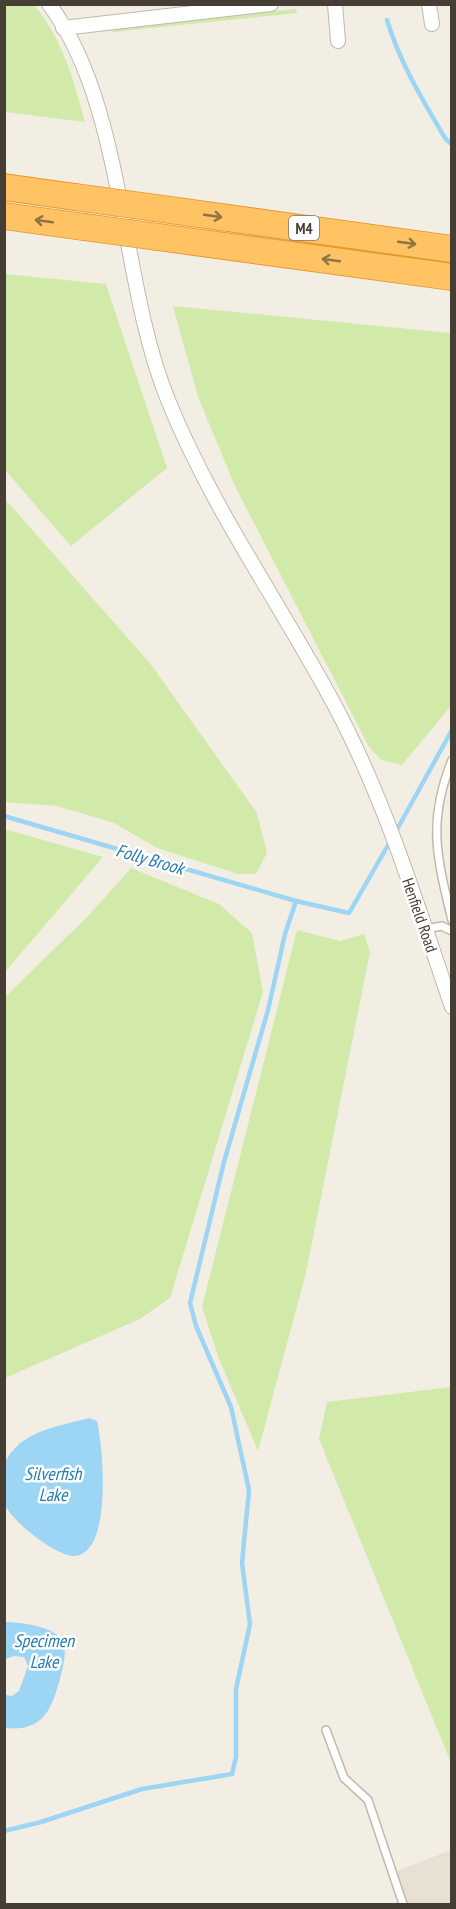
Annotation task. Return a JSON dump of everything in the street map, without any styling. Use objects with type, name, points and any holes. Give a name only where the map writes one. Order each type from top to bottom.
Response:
[{"type":"highway","name":"M4","points":[[4,187],[452,249]]},
{"type":"highway","name":"M4","points":[[4,216],[452,277]]},
{"type":"street","name":"Henfield Road","points":[[49,4],[63,28],[93,95],[113,171],[141,316],[167,397],[210,490],[335,706],[389,824],[452,1007]]},
{"type":"street","points":[[63,28],[272,4]]},
{"type":"street","points":[[335,4],[338,41]]},
{"type":"street","points":[[429,4],[432,24]]},
{"type":"lane","points":[[452,760],[443,781],[435,828],[436,852],[452,921]]},
{"type":"lane","points":[[425,929],[442,926],[452,931]]},
{"type":"lane","points":[[326,1730],[344,1778],[369,1800],[403,1905]]},
{"type":"shaded area","points":[[451,1850],[451,1904],[404,1904],[392,1873]]},
{"type":"green space","points":[[5,4],[34,5],[44,18],[66,60],[85,122],[5,112]]},
{"type":"green space","points":[[296,9],[297,13],[113,32],[112,29]]},
{"type":"green space","points":[[5,274],[106,284],[167,468],[71,546],[5,470]]},
{"type":"green space","points":[[173,306],[451,333],[451,706],[402,765],[381,760],[369,747],[235,486],[198,397]]},
{"type":"green space","points":[[4,498],[149,662],[257,813],[267,853],[256,874],[238,874],[157,848],[114,823],[57,806],[5,802]]},
{"type":"green space","points":[[4,829],[103,857],[5,972]]},
{"type":"green space","points":[[131,868],[219,904],[252,933],[263,992],[170,1298],[140,1319],[5,1378],[5,997],[88,916]]},
{"type":"green space","points":[[297,930],[340,941],[364,934],[370,952],[306,1273],[258,1451],[219,1359],[202,1307]]},
{"type":"green space","points":[[452,1387],[451,1763],[319,1439],[327,1402]]},
{"type":"water","name":"Silverfish Lake","points":[[89,1418],[97,1421],[101,1452],[103,1497],[100,1518],[95,1537],[87,1550],[75,1556],[67,1555],[46,1544],[14,1518],[4,1502],[4,1473],[8,1457],[15,1448],[33,1435]]},
{"type":"water","name":"Specimen Lake","points":[[5,1622],[28,1624],[46,1629],[59,1637],[65,1651],[61,1675],[50,1707],[38,1722],[19,1728],[5,1728],[5,1695],[12,1696],[19,1691],[28,1666],[24,1657],[14,1656],[5,1659]]},
{"type":"waterway","points":[[387,20],[412,80],[445,138],[452,145]]},
{"type":"waterway","name":"Folly Brook","points":[[395,833],[452,730]]},
{"type":"waterway","name":"Folly Brook","points":[[4,816],[296,901]]},
{"type":"waterway","points":[[4,1831],[41,1822],[142,1789],[232,1774],[236,1757],[236,1689],[250,1624],[242,1563],[249,1490],[231,1407],[196,1326],[190,1303],[224,1162],[268,1010],[285,934],[296,901],[349,913],[391,840]]}]
